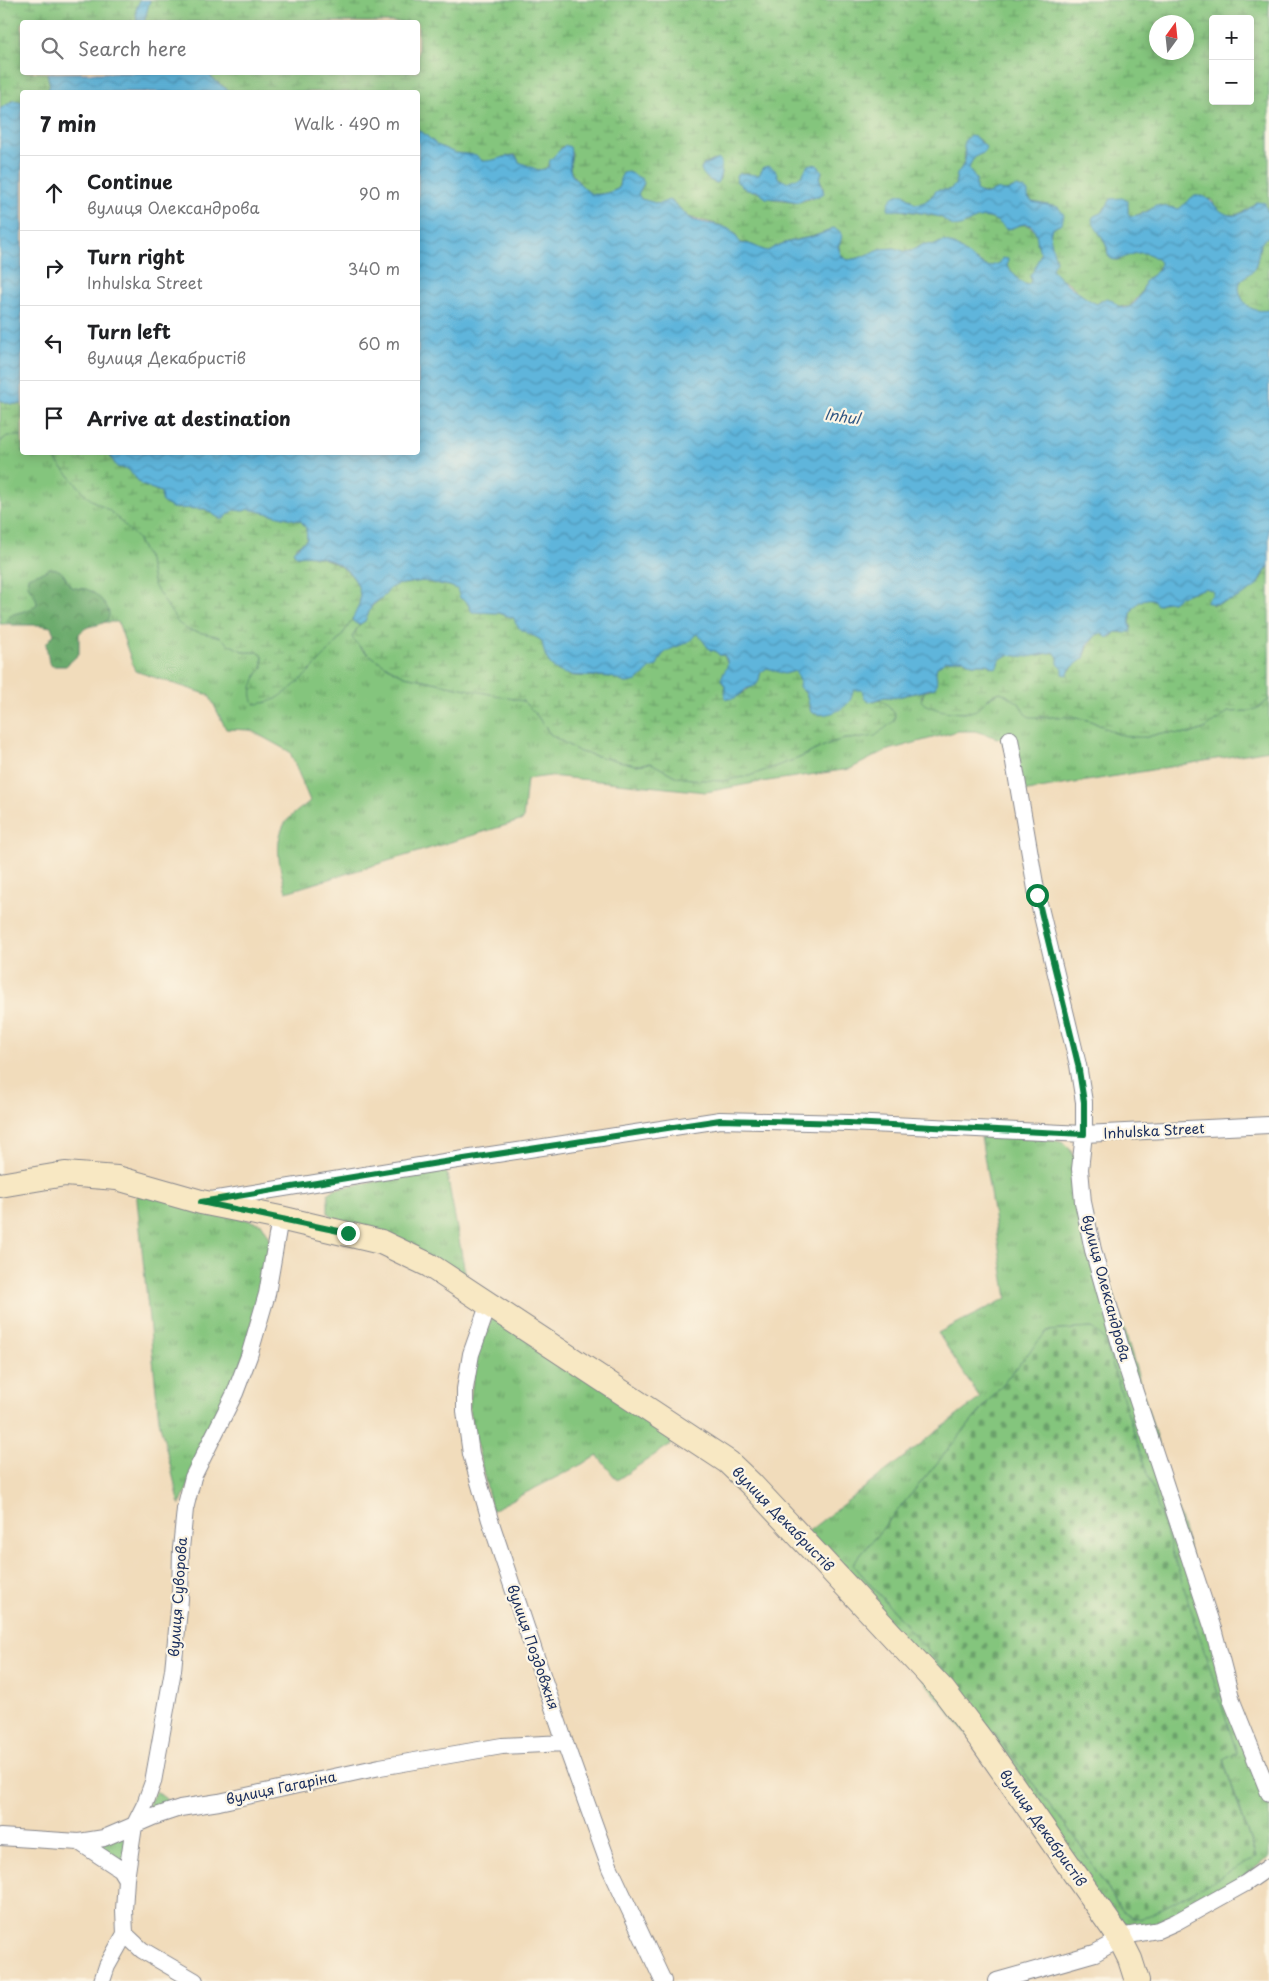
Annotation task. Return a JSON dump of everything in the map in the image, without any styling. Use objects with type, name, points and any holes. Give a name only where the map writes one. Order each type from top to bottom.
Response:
[{"type":"street","name":"вулиця Олександрова","points":[[1010,738],[1037,895],[1078,1064],[1084,1102],[1084,1134],[1080,1169],[1082,1194],[1096,1260],[1125,1362],[1214,1632],[1232,1701],[1245,1729],[1269,1793]]},
{"type":"street","name":"Inhulska Street","points":[[0,1185],[65,1174],[108,1177],[201,1202],[438,1163],[720,1120],[849,1123],[1084,1134],[1269,1125]]},
{"type":"street","name":"вулиця Декабристів","points":[[201,1202],[280,1218],[381,1242],[429,1265],[728,1462],[751,1484],[944,1691],[982,1741],[1119,1937],[1130,1959],[1137,1981]]},
{"type":"street","name":"вулиця Суворова","points":[[102,1981],[107,1966],[125,1934],[126,1879],[134,1826],[153,1782],[173,1670],[180,1599],[181,1549],[185,1510],[194,1477],[235,1393],[248,1356],[267,1294],[280,1218]]},
{"type":"street","name":"вулиця Поздовжня","points":[[488,1303],[471,1354],[465,1389],[465,1411],[471,1454],[490,1520],[565,1743],[610,1868],[663,1981]]},
{"type":"street","name":"вулиця Гагаріна","points":[[0,1837],[79,1842],[104,1838],[180,1808],[219,1802],[380,1767],[502,1746],[565,1743]]},
{"type":"street","points":[[79,1842],[120,1870],[126,1879]]},
{"type":"street","points":[[996,1981],[1095,1953],[1119,1937],[1158,1930],[1246,1883],[1269,1867]]},
{"type":"street","points":[[125,1934],[148,1954],[195,1981]]},
{"type":"green space","points":[[0,0],[140,0],[136,10],[137,20],[20,20],[20,75],[48,75],[50,85],[48,90],[20,90],[20,102],[12,100],[7,106],[0,109]]},
{"type":"green space","points":[[150,0],[1269,0],[1269,212],[1257,202],[1239,214],[1227,214],[1221,212],[1212,200],[1192,198],[1179,209],[1160,205],[1135,216],[1130,216],[1128,207],[1105,207],[1103,212],[1096,215],[1093,222],[1107,247],[1108,256],[1117,260],[1128,255],[1144,253],[1150,254],[1160,262],[1157,271],[1149,277],[1139,296],[1129,307],[1118,306],[1111,299],[1102,300],[1097,304],[1085,298],[1052,270],[1055,256],[1051,246],[1050,234],[1052,229],[1062,223],[1058,207],[1032,202],[1027,195],[1012,188],[1004,192],[994,193],[984,193],[976,190],[973,175],[969,170],[972,161],[984,153],[983,143],[975,137],[964,148],[965,158],[955,185],[949,190],[935,192],[922,203],[915,204],[908,197],[898,210],[934,215],[947,220],[968,222],[979,217],[989,218],[1011,229],[1019,225],[1027,225],[1033,229],[1038,237],[1037,243],[1041,253],[1030,276],[1031,281],[1029,285],[1019,280],[1007,267],[1008,262],[988,267],[966,255],[960,248],[939,243],[935,245],[924,244],[906,252],[895,248],[880,249],[859,258],[848,260],[842,257],[833,228],[818,235],[782,244],[768,251],[749,244],[742,244],[737,240],[736,234],[728,229],[689,217],[672,201],[659,204],[641,199],[638,194],[644,183],[619,184],[619,188],[614,191],[602,194],[590,193],[572,174],[570,167],[572,152],[562,146],[545,169],[538,170],[519,162],[516,155],[490,162],[480,160],[476,155],[455,153],[437,145],[420,132],[420,90],[228,90],[210,75],[420,75],[420,20],[145,20]],"holes":[[[714,160],[721,170],[720,179],[716,183],[711,181],[701,169],[703,165]],[[764,167],[775,170],[779,179],[787,182],[822,170],[820,180],[824,187],[819,197],[800,202],[773,199],[747,190],[748,173],[753,176],[759,175]]]},
{"type":"green space","points":[[1269,236],[1269,310],[1256,310],[1249,307],[1243,300],[1239,285],[1253,270],[1260,247]]},
{"type":"green space","points":[[0,400],[11,404],[20,404],[20,436],[7,436],[0,442]]},
{"type":"green space","points":[[7,436],[20,436],[20,455],[51,455],[90,499],[110,511],[137,538],[149,562],[154,585],[188,630],[221,637],[228,644],[245,652],[258,652],[263,656],[263,668],[255,677],[339,640],[352,620],[360,624],[354,633],[360,648],[394,671],[405,676],[524,701],[551,735],[580,752],[636,765],[651,763],[677,777],[692,779],[721,781],[749,776],[799,758],[830,743],[845,739],[862,738],[888,705],[879,699],[925,691],[921,697],[942,708],[957,713],[972,711],[992,696],[1001,692],[1011,697],[1038,718],[1076,717],[1091,721],[1118,734],[1147,737],[1161,733],[1190,734],[1206,728],[1228,712],[1250,711],[1260,707],[1269,699],[1269,750],[1016,793],[1007,751],[1001,739],[975,731],[958,731],[885,751],[850,769],[706,792],[550,776],[527,779],[523,820],[286,892],[278,850],[281,833],[289,818],[310,801],[290,752],[250,730],[226,729],[209,695],[135,671],[118,622],[0,624],[0,442]]},
{"type":"green space","points":[[51,455],[109,455],[117,467],[128,469],[142,485],[161,492],[172,508],[205,509],[222,520],[234,510],[243,511],[249,509],[301,521],[306,528],[307,539],[296,547],[297,556],[320,557],[348,572],[357,583],[360,592],[358,609],[340,638],[299,681],[276,699],[254,704],[252,689],[263,667],[263,656],[258,652],[245,652],[228,644],[221,637],[188,630],[178,623],[154,585],[149,562],[137,538],[110,511],[90,499]]},
{"type":"green space","points":[[1269,566],[1269,699],[1260,707],[1250,711],[1228,712],[1206,728],[1190,734],[1161,733],[1147,737],[1133,737],[1118,734],[1091,721],[1076,717],[1030,717],[1025,714],[1019,703],[1001,692],[990,697],[976,710],[964,713],[938,710],[921,700],[925,691],[929,691],[937,678],[935,674],[937,667],[945,661],[963,659],[972,664],[987,664],[990,667],[998,664],[999,660],[1007,655],[1040,655],[1054,652],[1062,666],[1069,672],[1076,663],[1084,658],[1088,647],[1097,635],[1100,633],[1111,637],[1116,632],[1125,633],[1132,628],[1130,623],[1131,614],[1140,602],[1149,598],[1161,604],[1166,601],[1173,602],[1180,596],[1206,588],[1213,591],[1210,597],[1212,605],[1226,602],[1251,590],[1261,580]]},
{"type":"green space","points":[[49,568],[61,571],[71,587],[86,589],[96,594],[105,604],[109,615],[108,619],[103,623],[88,627],[79,634],[79,654],[66,666],[52,666],[49,663],[46,644],[54,634],[51,627],[12,625],[6,620],[12,615],[30,609],[37,604],[28,585],[28,577]]},
{"type":"green space","points":[[423,581],[457,589],[469,606],[479,612],[499,613],[514,618],[519,627],[542,641],[546,658],[556,670],[572,676],[612,677],[626,683],[638,680],[666,651],[688,642],[695,634],[698,634],[710,650],[716,651],[719,655],[724,655],[728,666],[723,674],[722,682],[725,686],[725,695],[741,695],[755,684],[761,672],[767,668],[788,673],[795,671],[811,711],[821,713],[841,708],[850,699],[854,689],[862,690],[865,699],[875,701],[879,699],[888,705],[895,714],[894,721],[875,736],[845,739],[830,743],[799,758],[749,776],[721,781],[677,777],[651,763],[636,765],[580,752],[551,735],[535,713],[523,701],[405,676],[376,659],[355,642],[352,637],[360,624],[365,621],[369,609],[390,588],[396,585]]},
{"type":"green space","points":[[981,1137],[1033,1138],[1061,1142],[1069,1148],[1074,1157],[1242,1730],[1269,1803],[1269,1858],[1186,1911],[1151,1925],[1138,1926],[1125,1923],[1113,1917],[806,1533],[980,1398],[938,1333],[1007,1298]],"holes":[[[1092,1328],[1237,1753],[1223,1759],[1256,1857],[1121,1910],[1077,1840],[951,1678],[853,1564],[1047,1331]]]},
{"type":"green space","points":[[446,1169],[467,1283],[333,1219],[328,1213],[328,1194],[335,1189]]},
{"type":"green space","points":[[136,1189],[262,1224],[269,1236],[270,1249],[244,1356],[180,1505],[159,1420]]},
{"type":"green space","points":[[493,1315],[680,1438],[617,1480],[598,1456],[492,1510],[469,1411],[476,1356]]},
{"type":"green space","points":[[1092,1328],[1104,1339],[1237,1753],[1223,1760],[1256,1858],[1142,1919],[1133,1917],[1121,1910],[1077,1840],[951,1678],[853,1564],[1047,1331]]},
{"type":"green space","points":[[156,1791],[172,1804],[152,1815],[148,1805]]},
{"type":"green space","points":[[127,1833],[125,1865],[92,1844]]},
{"type":"water","points":[[140,0],[150,0],[145,20],[137,20],[136,10]]},
{"type":"water","points":[[48,75],[210,75],[228,90],[48,90],[50,85]]},
{"type":"water","points":[[14,100],[20,102],[20,404],[11,404],[0,400],[0,109]]},
{"type":"water","name":"Inhul","points":[[420,132],[437,145],[455,153],[476,155],[482,161],[516,156],[519,162],[538,170],[549,166],[550,160],[565,145],[570,147],[570,169],[572,175],[590,193],[602,194],[619,188],[623,173],[628,172],[642,179],[644,183],[638,194],[641,199],[659,204],[669,200],[690,218],[729,229],[742,244],[749,244],[764,250],[768,251],[783,244],[817,235],[833,228],[841,233],[842,236],[838,247],[842,257],[848,260],[859,258],[880,249],[895,248],[906,252],[924,244],[935,245],[943,241],[955,246],[988,267],[1000,263],[1002,258],[1008,259],[1007,267],[1019,280],[1028,285],[1031,281],[1030,275],[1041,253],[1036,232],[1031,226],[1024,224],[1006,229],[997,221],[982,218],[963,225],[953,226],[936,216],[905,210],[889,210],[888,207],[893,197],[899,194],[904,194],[915,204],[919,204],[928,200],[937,190],[949,190],[955,185],[957,174],[964,164],[966,155],[964,141],[970,136],[975,137],[986,147],[984,153],[972,161],[969,170],[976,179],[976,190],[988,194],[997,190],[1008,191],[1015,187],[1025,189],[1028,192],[1028,198],[1032,202],[1058,207],[1064,215],[1062,223],[1052,229],[1050,234],[1056,260],[1052,268],[1072,288],[1087,299],[1097,304],[1106,298],[1125,308],[1137,300],[1145,281],[1159,270],[1160,262],[1145,253],[1138,253],[1114,260],[1109,257],[1107,247],[1092,219],[1103,212],[1111,199],[1122,198],[1128,201],[1128,213],[1130,216],[1151,210],[1155,205],[1179,209],[1191,198],[1199,195],[1206,198],[1218,209],[1233,215],[1244,212],[1257,202],[1265,203],[1269,212],[1269,236],[1260,247],[1255,266],[1241,281],[1239,288],[1243,300],[1249,307],[1256,310],[1269,310],[1269,566],[1252,590],[1225,602],[1207,602],[1213,591],[1206,588],[1180,596],[1173,602],[1166,601],[1157,605],[1153,599],[1140,601],[1132,611],[1131,632],[1116,632],[1107,638],[1103,634],[1097,634],[1088,644],[1084,658],[1070,669],[1067,675],[1063,674],[1063,669],[1058,664],[1058,657],[1054,652],[1028,657],[1007,655],[999,660],[997,667],[994,668],[987,664],[972,664],[963,659],[945,661],[937,667],[935,688],[897,697],[884,697],[869,702],[865,699],[862,690],[854,690],[846,706],[831,713],[816,714],[811,712],[806,693],[799,687],[800,680],[795,671],[784,674],[767,668],[761,672],[756,685],[746,689],[734,698],[725,698],[725,686],[721,679],[727,667],[726,659],[724,655],[719,655],[716,651],[710,650],[698,634],[684,644],[662,655],[657,666],[651,668],[636,681],[625,683],[611,677],[576,676],[559,671],[553,666],[546,657],[542,641],[521,629],[515,623],[514,618],[499,613],[472,612],[467,602],[460,598],[457,589],[450,586],[423,581],[396,585],[390,588],[385,595],[372,605],[365,621],[360,624],[355,623],[352,620],[359,606],[360,597],[358,586],[353,577],[338,564],[328,559],[307,555],[297,556],[293,551],[307,539],[306,528],[301,521],[249,509],[243,511],[234,510],[222,520],[205,509],[172,508],[162,502],[161,492],[142,485],[128,469],[117,467],[109,455],[420,455]]},
{"type":"water","points":[[719,159],[721,171],[717,183],[707,178],[701,169],[704,165]]},
{"type":"water","points":[[817,165],[822,170],[820,180],[824,193],[819,197],[810,197],[798,202],[766,198],[757,191],[747,190],[737,182],[736,176],[739,174],[759,175],[764,167],[770,166],[775,170],[779,179],[787,182],[802,176],[807,166]]},
{"type":"route","points":[[348,1233],[201,1202],[438,1163],[720,1120],[849,1123],[1084,1134],[1084,1102],[1078,1064],[1037,895]]}]
